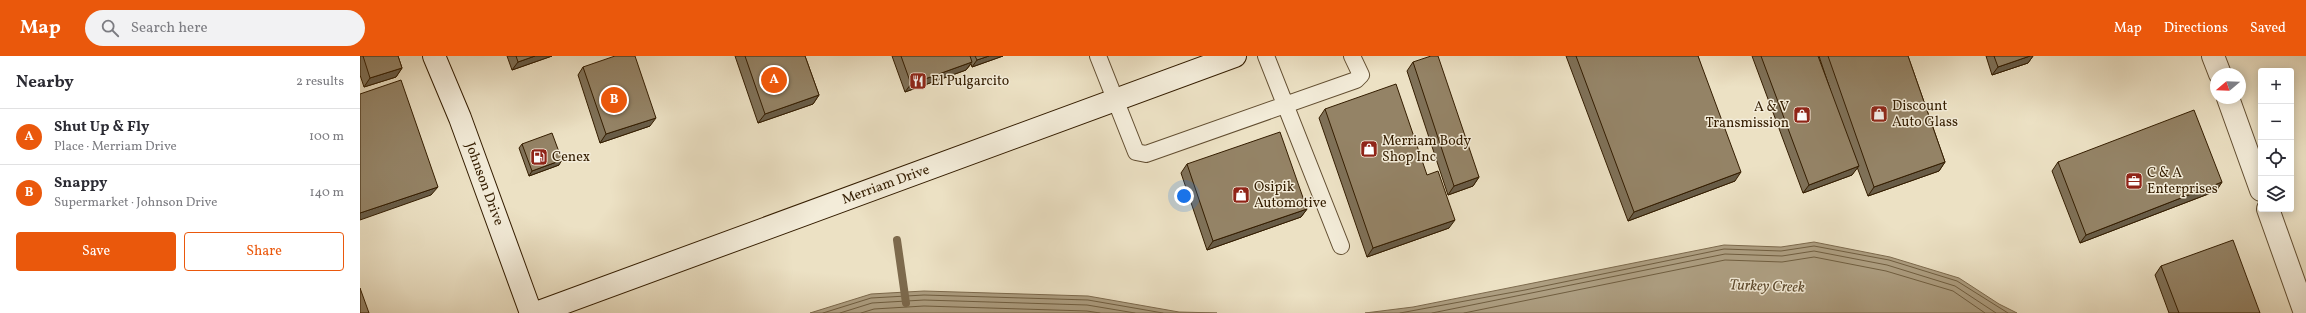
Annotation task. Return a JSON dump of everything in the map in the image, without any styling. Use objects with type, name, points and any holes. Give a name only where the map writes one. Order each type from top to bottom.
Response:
[{"type":"main road","name":"Johnson Drive","points":[[434,56],[460,118],[531,313]]},
{"type":"main road","points":[[2213,56],[2218,68]]},
{"type":"main road","name":"Merriam Drive","points":[[536,313],[1116,100],[1225,58]]},
{"type":"main road","points":[[2230,104],[2258,182]]},
{"type":"main road","points":[[2269,212],[2305,313]]},
{"type":"lane","points":[[1098,56],[1136,152],[1146,154],[1356,80],[1361,75],[1352,56]]},
{"type":"lane","points":[[1266,56],[1341,246]]},
{"type":"water","name":"Turkey Creek","points":[[1814,242],[1890,257],[1959,278],[1999,304],[2017,313],[1365,313],[1413,307],[1724,245],[1781,247]]},
{"type":"water","points":[[924,291],[1088,296],[1179,312],[1217,313],[810,313],[871,294]]},
{"type":"building","points":[[363,56],[398,56],[402,68],[370,78]]},
{"type":"building","points":[[516,56],[535,56],[518,62]]},
{"type":"building","points":[[615,56],[635,56],[656,118],[606,134],[583,67]]},
{"type":"building","points":[[745,56],[805,56],[819,95],[765,114]]},
{"type":"building","name":"El Pulgarcito","points":[[901,56],[970,56],[972,62],[911,84]]},
{"type":"building","points":[[975,56],[989,56],[977,60]]},
{"type":"building","points":[[1431,56],[1438,56],[1479,177],[1454,186],[1413,62]]},
{"type":"building","points":[[1576,56],[1698,56],[1741,172],[1634,212]]},
{"type":"building","name":"A & V Transmission","points":[[1761,56],[1818,56],[1859,166],[1809,185]]},
{"type":"building","name":"Discount Auto Glass","points":[[1828,56],[1908,56],[1945,162],[1874,187]]},
{"type":"building","points":[[1994,56],[2030,56],[1998,67]]},
{"type":"building","points":[[401,80],[438,187],[360,213],[360,94]]},
{"type":"building","name":"Merriam Body Shop Inc","points":[[1396,84],[1427,175],[1438,171],[1455,220],[1373,248],[1325,109]]},
{"type":"building","name":"C & A Enterprises","points":[[2194,110],[2222,182],[2086,235],[2058,162]]},
{"type":"building","name":"Osipik Automotive","points":[[1280,132],[1307,209],[1213,241],[1187,164]]},
{"type":"building","name":"Cenex","points":[[552,133],[562,160],[532,171],[522,144]]},
{"type":"building","points":[[2233,240],[2260,313],[2179,313],[2161,266]]},
{"type":"building","points":[[360,288],[369,313],[360,313]]},
{"type":"waterway","points":[[897,240],[906,303]]},
{"type":"place","name":"Shut Up & Fly","points":[[774,80]]},
{"type":"place","name":"El Pulgarcito","points":[[918,81]]},
{"type":"place","name":"Snappy","points":[[614,100]]},
{"type":"place","name":"Discount Auto Glass","points":[[1879,114]]},
{"type":"place","name":"A & V Transmission","points":[[1802,115]]},
{"type":"place","name":"Merriam Body Shop Inc","points":[[1369,149]]},
{"type":"place","name":"Cenex","points":[[539,157]]},
{"type":"place","name":"C & A Enterprises","points":[[2134,181]]},
{"type":"place","name":"Osipik Automotive","points":[[1241,195]]}]
